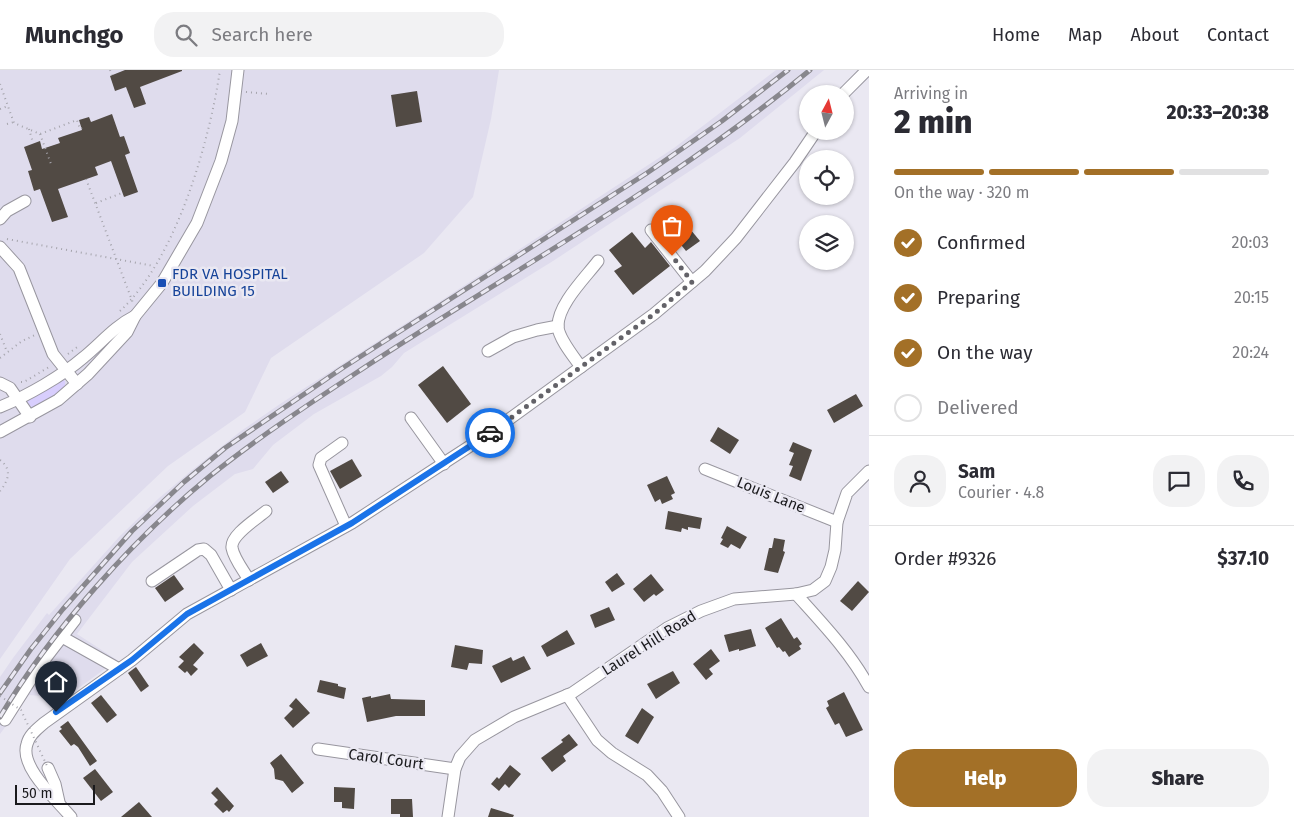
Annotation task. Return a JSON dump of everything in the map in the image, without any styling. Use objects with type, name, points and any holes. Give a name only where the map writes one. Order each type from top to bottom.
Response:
[{"type":"street","points":[[0,432],[58,400],[88,374],[127,332],[135,316],[162,283],[197,223],[210,192],[232,121],[238,70]]},
{"type":"street","points":[[852,85],[867,70]]},
{"type":"street","points":[[71,817],[29,766],[26,754],[27,743],[35,731],[54,714],[120,669],[187,614],[346,526],[444,464],[654,314],[692,282],[736,238],[810,140]]},
{"type":"street","points":[[0,219],[7,211],[24,201]]},
{"type":"street","points":[[652,230],[692,282]]},
{"type":"street","points":[[1,242],[19,268],[53,354],[77,384]]},
{"type":"street","points":[[581,367],[559,333],[559,316],[570,296],[598,262]]},
{"type":"street","points":[[0,407],[17,400],[66,370],[123,322],[135,316]]},
{"type":"street","points":[[488,351],[513,337],[558,326]]},
{"type":"street","points":[[0,383],[10,388],[30,417]]},
{"type":"street","points":[[411,418],[444,464]]},
{"type":"street","points":[[342,443],[321,458],[319,465],[346,526]]},
{"type":"street","name":"Louis Lane","points":[[705,469],[837,522]]},
{"type":"street","name":"Laurel Hill Road","points":[[448,817],[455,769],[460,757],[475,740],[514,717],[567,695],[667,628],[701,611],[734,599],[796,594],[813,590],[825,581],[835,550],[837,522],[847,493],[869,470]]},
{"type":"street","points":[[249,580],[233,551],[233,542],[236,536],[266,511]]},
{"type":"street","points":[[152,581],[198,550],[204,549],[211,555],[230,590]]},
{"type":"street","points":[[796,594],[833,635],[869,687]]},
{"type":"street","points":[[5,720],[38,668],[75,620]]},
{"type":"street","points":[[62,636],[120,669]]},
{"type":"street","points":[[567,695],[597,740],[612,753],[647,775],[662,791],[679,817]]},
{"type":"street","name":"Carol Court","points":[[318,749],[455,769]]},
{"type":"street","points":[[48,768],[60,803]]},
{"type":"path","points":[[110,70],[112,75]]},
{"type":"path","points":[[118,313],[154,266],[180,215],[203,152],[220,70]]},
{"type":"path","points":[[0,84],[14,122],[40,134],[77,120],[80,129],[82,128]]},
{"type":"path","points":[[217,87],[223,88]]},
{"type":"path","points":[[241,91],[268,94]]},
{"type":"path","points":[[0,109],[8,106]]},
{"type":"path","points":[[7,124],[14,122]]},
{"type":"path","points":[[29,130],[33,143]]},
{"type":"path","points":[[40,134],[50,164]]},
{"type":"path","points":[[86,179],[131,298]]},
{"type":"path","points":[[96,203],[122,193]]},
{"type":"path","points":[[180,215],[187,218]]},
{"type":"path","points":[[1,242],[154,266]]},
{"type":"path","points":[[0,334],[7,352]]},
{"type":"path","points":[[0,358],[22,341],[37,335]]},
{"type":"path","points":[[65,357],[86,340]]},
{"type":"path","points":[[18,382],[24,382],[53,364]]},
{"type":"path","points":[[0,460],[6,464],[8,470],[6,484],[0,490]]},
{"type":"path","points":[[0,696],[22,710],[48,768]]},
{"type":"shaded area","points":[[0,70],[499,70],[491,119],[473,197],[424,253],[271,358],[245,412],[168,466],[70,559],[0,659]]},
{"type":"shaded area","points":[[776,70],[824,70],[805,85],[799,85],[799,90],[740,138],[553,261],[404,353],[381,376],[314,414],[273,445],[253,469],[235,474],[193,506],[132,562],[77,634],[117,660],[65,698],[29,695],[0,734],[0,677],[47,613],[49,615],[119,537],[158,499],[241,431],[283,402],[674,148]]},
{"type":"shaded area","points":[[61,379],[65,381],[65,386],[58,393],[34,408],[28,405],[27,401],[30,397]]},
{"type":"building","points":[[125,70],[182,71],[140,87],[146,104],[134,108],[126,87],[115,91],[110,76]]},
{"type":"building","points":[[417,91],[422,122],[396,127],[391,95]]},
{"type":"building","points":[[112,114],[120,137],[124,136],[130,153],[125,155],[138,192],[124,197],[111,161],[95,167],[98,175],[58,189],[68,217],[52,222],[40,189],[34,191],[28,171],[32,170],[24,147],[40,141],[42,149],[60,143],[58,138],[82,130],[79,120],[89,117],[91,122]]},
{"type":"building","points":[[681,218],[700,241],[686,251],[668,229]]},
{"type":"building","points":[[632,232],[645,248],[651,242],[670,266],[633,295],[614,271],[622,266],[609,250]]},
{"type":"building","points":[[443,366],[471,404],[447,423],[418,385]]},
{"type":"building","points":[[856,394],[863,406],[834,423],[827,410]]},
{"type":"building","points":[[718,427],[739,440],[730,454],[710,441]]},
{"type":"building","points":[[793,442],[812,450],[801,481],[789,476],[793,466],[789,465],[794,453],[789,451]]},
{"type":"building","points":[[352,459],[362,476],[340,489],[330,471]]},
{"type":"building","points":[[281,471],[289,482],[273,493],[265,482]]},
{"type":"building","points":[[667,476],[675,493],[671,495],[673,499],[662,504],[660,499],[655,502],[647,485]]},
{"type":"building","points":[[668,511],[702,518],[700,529],[688,527],[688,530],[682,528],[681,532],[665,529]]},
{"type":"building","points":[[727,526],[747,537],[740,549],[731,544],[728,548],[720,544]]},
{"type":"building","points":[[774,538],[785,540],[783,551],[785,552],[778,573],[764,570],[769,548],[772,548]]},
{"type":"building","points":[[617,573],[625,584],[612,592],[605,582]]},
{"type":"building","points":[[651,574],[664,590],[656,596],[654,594],[644,602],[633,589]]},
{"type":"building","points":[[174,575],[184,589],[165,602],[155,588]]},
{"type":"building","points":[[858,581],[869,592],[852,611],[840,601]]},
{"type":"building","points":[[609,607],[615,620],[595,628],[590,615]]},
{"type":"building","points":[[781,618],[794,639],[797,637],[802,644],[799,646],[801,649],[789,657],[785,651],[783,652],[779,647],[777,648],[765,628]]},
{"type":"building","points":[[751,629],[756,646],[729,652],[724,635]]},
{"type":"building","points":[[567,630],[575,644],[547,657],[541,646]]},
{"type":"building","points":[[194,643],[204,653],[193,665],[198,669],[191,676],[187,671],[185,673],[178,667],[184,661],[179,657]]},
{"type":"building","points":[[261,643],[268,656],[247,667],[240,655]]},
{"type":"building","points":[[455,645],[483,650],[482,664],[469,663],[467,670],[451,667]]},
{"type":"building","points":[[711,649],[720,661],[709,669],[713,674],[706,680],[693,664]]},
{"type":"building","points":[[524,656],[531,669],[501,683],[492,666],[511,657],[513,661]]},
{"type":"building","points":[[136,667],[149,686],[141,692],[128,673]]},
{"type":"building","points":[[673,671],[680,683],[656,699],[647,684]]},
{"type":"building","points":[[320,680],[346,688],[344,699],[317,692]]},
{"type":"building","points":[[844,692],[863,730],[846,737],[839,723],[835,725],[826,708],[829,706],[827,701]]},
{"type":"building","points":[[390,694],[391,699],[425,700],[425,716],[396,716],[367,722],[362,698]]},
{"type":"building","points":[[101,695],[117,715],[107,723],[91,703]]},
{"type":"building","points":[[296,698],[310,713],[293,728],[284,718],[293,709],[289,706]]},
{"type":"building","points":[[642,708],[654,717],[638,744],[625,736]]},
{"type":"building","points":[[68,721],[97,761],[90,766],[78,747],[74,744],[71,746],[59,731],[62,729],[60,727]]},
{"type":"building","points":[[569,734],[578,745],[563,756],[566,761],[552,772],[541,758],[563,742],[561,740]]},
{"type":"building","points":[[281,754],[304,783],[292,793],[283,781],[275,779],[274,769],[270,763]]},
{"type":"building","points":[[510,765],[521,774],[509,788],[505,784],[499,791],[491,784],[497,777],[499,779]]},
{"type":"building","points":[[95,769],[113,792],[101,801],[83,778]]},
{"type":"building","points":[[217,787],[234,806],[229,812],[227,810],[223,813],[214,804],[218,800],[211,793]]},
{"type":"building","points":[[334,787],[355,788],[354,809],[342,808],[342,802],[334,802]]},
{"type":"building","points":[[391,799],[412,799],[413,817],[400,817],[400,814],[391,814]]},
{"type":"building","points":[[139,802],[152,817],[121,817]]},
{"type":"building","points":[[491,808],[514,815],[513,817],[488,817]]},
{"type":"railway","points":[[0,693],[31,649],[63,609],[132,531],[184,482],[225,448],[341,369],[647,173],[722,121],[788,70]]},
{"type":"railway","points":[[0,717],[43,652],[95,588],[151,529],[227,462],[356,373],[645,190],[701,152],[810,70]]},
{"type":"way so far","points":[[490,433],[654,314],[692,282],[672,256]]},
{"type":"place","name":"FDR VA HOSPITAL BUILDING 15","points":[[162,283]]},
{"type":"route","points":[[56,712],[112,675],[187,614],[352,523],[490,433]]}]
